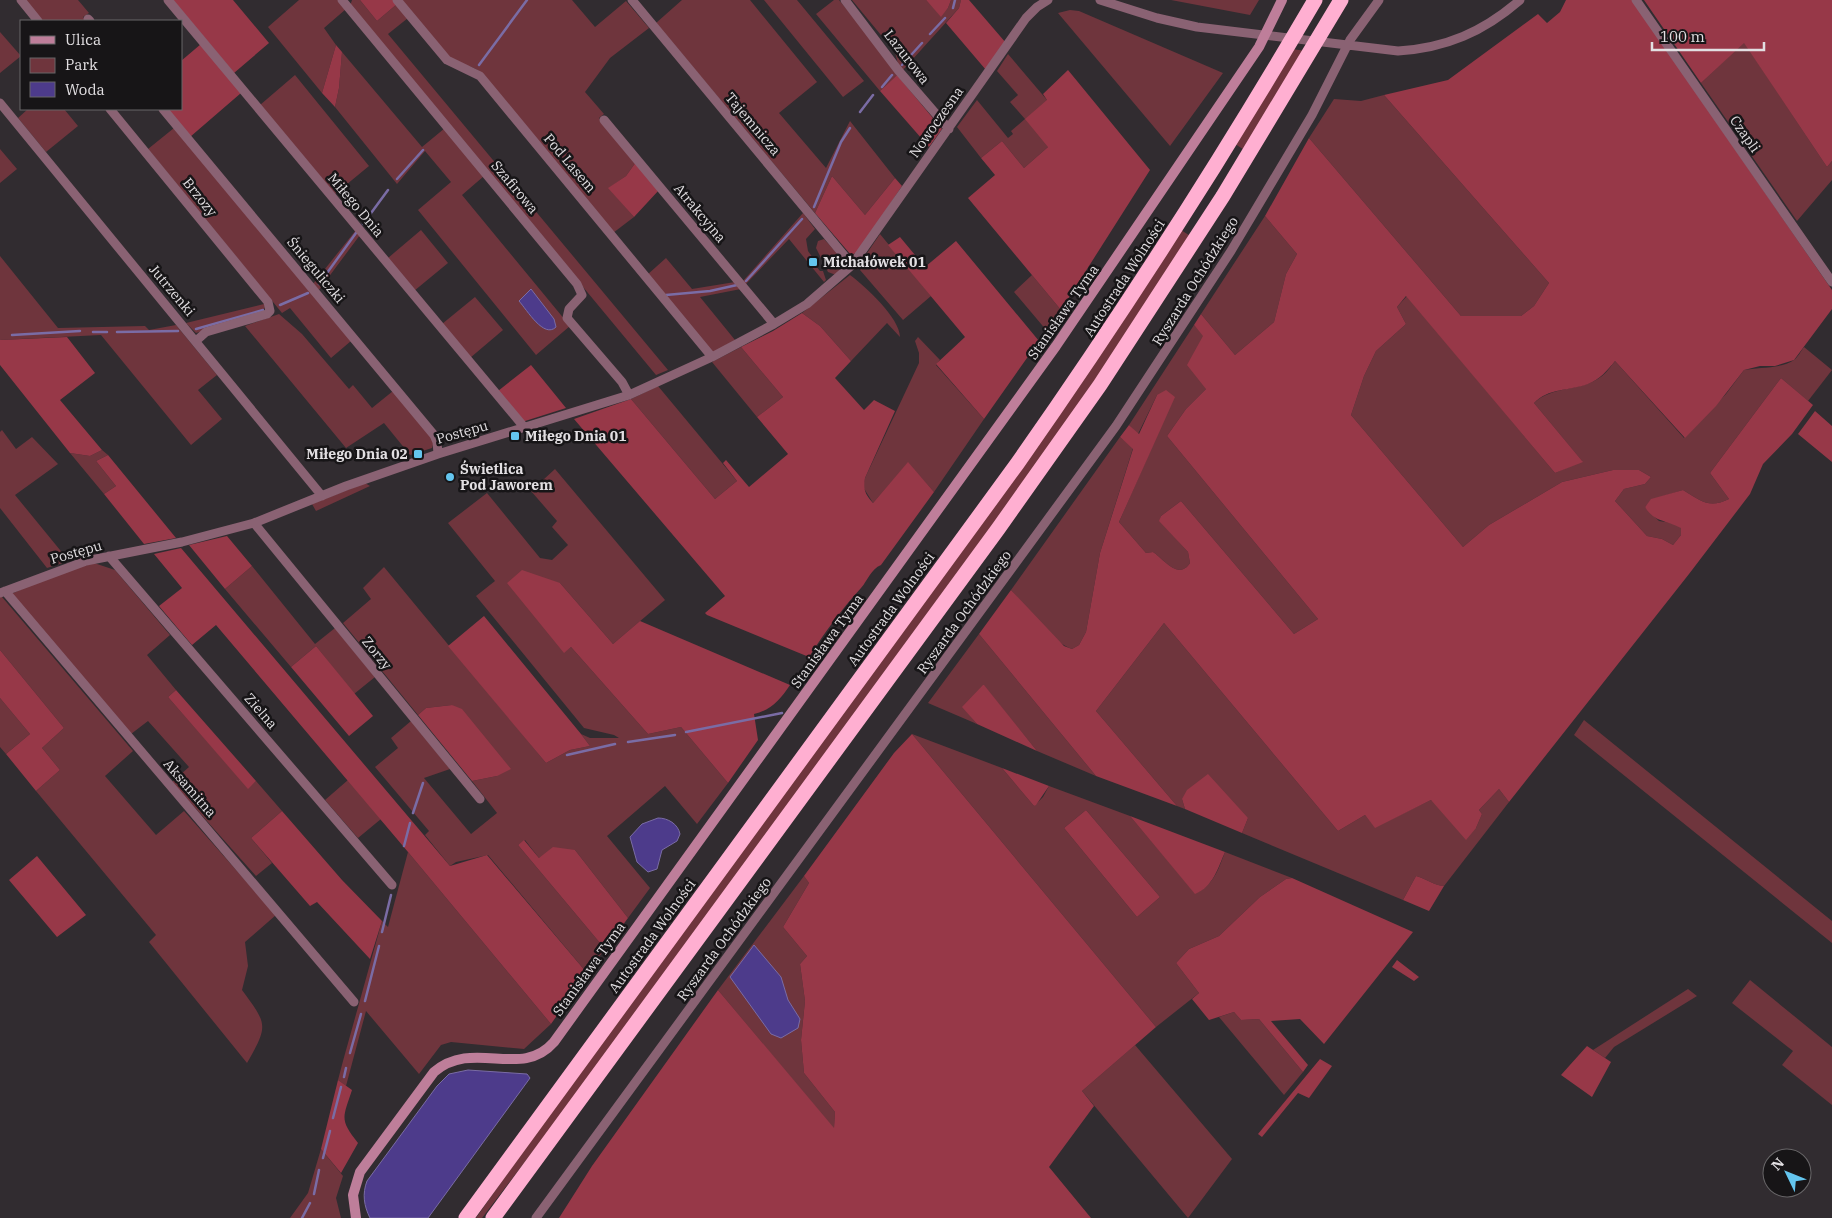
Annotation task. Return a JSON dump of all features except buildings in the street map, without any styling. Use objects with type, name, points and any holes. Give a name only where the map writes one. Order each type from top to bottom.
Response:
[{"type":"highway","name":"Autostrada Wolności","points":[[466,1218],[1012,471],[1082,372],[1204,184],[1315,0]]},
{"type":"highway","points":[[493,1218],[992,537],[1100,385],[1224,196],[1341,0]]},
{"type":"street","points":[[21,0],[37,20]]},
{"type":"street","name":"Miłego Dnia","points":[[168,0],[524,428]]},
{"type":"street","name":"Szafirowa","points":[[342,0],[578,284],[582,295],[569,309],[567,318],[622,382],[629,395]]},
{"type":"street","name":"Pod Lasem","points":[[398,0],[447,60],[480,76],[712,357]]},
{"type":"street","name":"Tajemnicza","points":[[632,0],[852,266]]},
{"type":"street","name":"Lazurowa","points":[[845,0],[898,70],[949,129]]},
{"type":"street","name":"Nowoczesna","points":[[852,266],[1026,18],[1037,7],[1048,0]]},
{"type":"street","points":[[1100,0],[1178,24],[1398,51],[1442,45],[1464,38],[1486,27],[1520,0]]},
{"type":"street","name":"Stanisława Tyma","points":[[356,1218],[353,1195],[360,1172],[434,1072],[448,1062],[466,1057],[514,1060],[532,1058],[544,1052],[554,1042],[1056,346],[1258,47],[1282,0]]},
{"type":"street","name":"Ryszarda Ochódzkiego","points":[[536,1218],[1056,511],[1126,412],[1231,251],[1308,121],[1350,40],[1379,0]]},
{"type":"street","name":"Czapli","points":[[1636,0],[1832,282]]},
{"type":"street","name":"Jutrzenki","points":[[0,103],[322,496]]},
{"type":"street","name":"Brzozy","points":[[111,110],[268,302],[270,311],[267,314],[206,332],[196,341]]},
{"type":"street","name":"Śnieguliczki","points":[[164,110],[434,435],[438,454]]},
{"type":"street","name":"Atrakcyjna","points":[[604,120],[774,324]]},
{"type":"street","name":"Postępu","points":[[2,592],[61,569],[110,556],[182,542],[254,523],[438,454],[629,395],[712,357],[774,324],[807,304],[852,266]]},
{"type":"street","name":"Zorzy","points":[[254,523],[480,799]]},
{"type":"street","name":"Zielna","points":[[110,556],[392,885]]},
{"type":"street","name":"Aksamitna","points":[[2,592],[354,1002]]},
{"type":"green space","points":[[25,0],[78,0],[89,13],[83,17],[85,20],[42,20]]},
{"type":"green space","points":[[299,0],[338,0],[346,9],[324,28],[336,45],[322,93],[268,27]]},
{"type":"green space","points":[[352,0],[360,0],[377,21],[397,4],[408,18],[388,34],[668,370],[656,375],[350,6]]},
{"type":"green space","points":[[402,0],[572,0],[595,27],[626,1],[649,28],[610,58],[585,92],[604,114],[599,118],[636,162],[626,176],[609,188],[634,217],[613,233],[479,71],[449,58]]},
{"type":"green space","points":[[682,0],[750,0],[817,82],[779,113],[826,168],[850,121],[895,178],[865,215],[832,176],[815,213],[656,23]]},
{"type":"green space","points":[[764,0],[797,0],[864,81],[843,97]]},
{"type":"green space","points":[[834,0],[839,0],[890,61],[897,75],[880,91],[816,14]]},
{"type":"green space","points":[[852,0],[926,0],[941,16],[948,8],[951,0],[961,0],[959,8],[902,71],[895,52]]},
{"type":"green space","points":[[1171,0],[1259,0],[1250,15]]},
{"type":"green space","points":[[1070,10],[1079,11],[1223,73],[1170,146],[1058,13]]},
{"type":"green space","points":[[0,32],[20,57],[0,73]]},
{"type":"green space","points":[[1744,42],[1827,167],[1832,161],[1832,180],[1797,221],[1701,83]]},
{"type":"green space","points":[[1292,49],[1306,51],[1246,151],[1235,144]]},
{"type":"green space","points":[[342,52],[422,147],[445,128],[484,176],[462,195],[570,326],[536,355],[418,210],[451,182],[425,151],[397,184],[335,107],[339,88]]},
{"type":"green space","points":[[1008,54],[1047,100],[1048,147],[1024,168],[1002,141],[981,158],[957,127],[977,100],[1008,138],[1013,134],[1011,131],[1025,119],[1010,102],[1018,95],[997,71]]},
{"type":"green space","points":[[295,75],[369,166],[335,194],[260,105]]},
{"type":"green space","points":[[1384,95],[1549,283],[1534,306],[1521,316],[1461,316],[1309,138],[1334,99],[1361,101]]},
{"type":"green space","points":[[27,110],[65,110],[78,126],[46,152],[18,118]]},
{"type":"green space","points":[[174,128],[351,341],[331,358],[290,308],[282,313],[148,149]]},
{"type":"green space","points":[[0,149],[17,169],[0,183]]},
{"type":"green space","points":[[803,213],[815,229],[806,239],[808,251],[813,258],[811,260],[820,271],[823,271],[826,280],[824,282],[789,239],[746,284],[743,281]]},
{"type":"green space","points":[[1265,216],[1297,254],[1286,274],[1274,322],[1235,355],[1201,314]]},
{"type":"green space","points":[[356,230],[360,235],[319,290],[313,284]]},
{"type":"green space","points":[[421,230],[448,263],[414,291],[388,258]]},
{"type":"green space","points":[[1181,230],[1192,237],[1077,409],[569,1104],[482,1218],[476,1218],[594,1050]]},
{"type":"green space","points":[[880,234],[931,296],[903,320],[860,270],[863,259]]},
{"type":"green space","points":[[824,239],[845,262],[841,271],[836,275],[828,272],[816,248],[818,241]]},
{"type":"green space","points":[[0,256],[58,328],[145,326],[149,330],[176,325],[217,375],[198,390],[222,419],[191,445],[101,335],[0,340]]},
{"type":"green space","points":[[666,258],[692,289],[735,282],[741,289],[700,297],[735,340],[712,353],[647,275]]},
{"type":"green space","points":[[850,275],[881,303],[894,321],[900,337],[887,323],[851,361],[820,326],[802,313]]},
{"type":"green space","points":[[1032,275],[1061,310],[1047,331],[1014,292]]},
{"type":"green space","points":[[1407,296],[1555,473],[1582,461],[1534,403],[1550,393],[1594,381],[1604,374],[1615,361],[1684,438],[1726,394],[1744,370],[1789,363],[1795,359],[1804,347],[1832,370],[1808,401],[1781,378],[1710,473],[1729,499],[1710,503],[1700,500],[1683,490],[1651,500],[1645,507],[1659,521],[1681,527],[1681,535],[1673,545],[1662,539],[1647,536],[1615,501],[1624,489],[1645,484],[1651,477],[1639,470],[1613,470],[1562,482],[1489,525],[1463,547],[1351,415],[1364,376],[1376,351],[1406,324],[1397,307]]},
{"type":"green space","points":[[475,297],[503,330],[470,358],[442,324]]},
{"type":"green space","points":[[264,304],[265,307],[262,313],[196,333],[186,323]]},
{"type":"green space","points":[[279,314],[302,334],[349,389],[353,385],[372,408],[393,391],[434,441],[432,448],[410,455],[384,423],[346,448],[245,326]]},
{"type":"green space","points":[[1194,325],[1203,335],[1206,389],[1186,409],[1167,436],[1318,619],[1294,634],[1181,501],[1161,516],[1160,521],[1188,552],[1190,563],[1181,570],[1171,567],[1153,552],[1146,553],[1119,522],[1174,397],[1157,395],[1138,434],[1129,425]]},
{"type":"green space","points":[[918,337],[940,360],[936,365],[984,419],[934,492],[908,463],[873,503],[863,487],[865,478],[919,363],[919,353],[915,341]]},
{"type":"green space","points":[[741,347],[783,397],[757,417],[712,362]]},
{"type":"green space","points":[[658,386],[737,481],[715,499],[631,399]]},
{"type":"green space","points":[[2,430],[16,449],[32,437],[58,464],[15,495],[69,561],[47,568],[0,508],[0,432]]},
{"type":"green space","points":[[1120,437],[1133,448],[1100,553],[1086,632],[1079,645],[1072,649],[1047,632],[1011,590]]},
{"type":"green space","points":[[102,450],[108,455],[96,461],[116,486],[104,494],[70,453],[90,456]]},
{"type":"green space","points":[[555,469],[665,600],[613,644],[560,583],[564,652],[571,647],[648,734],[681,727],[728,783],[697,824],[665,786],[607,836],[650,888],[628,918],[575,850],[539,858],[525,840],[518,845],[605,949],[587,973],[488,855],[456,862],[450,866],[425,835],[429,831],[375,767],[398,748],[391,738],[411,721],[450,769],[424,778],[471,834],[497,813],[472,781],[497,776],[452,705],[426,708],[418,715],[343,623],[371,599],[363,588],[384,567],[546,763],[570,750],[590,746],[581,734],[590,738],[619,738],[614,735],[584,728],[476,596],[495,581],[448,523],[487,493],[540,558],[552,560],[568,545],[552,527],[557,521],[531,491]]},
{"type":"green space","points":[[365,483],[370,486],[316,511],[312,504]]},
{"type":"green space","points":[[94,563],[115,570],[170,635],[147,655],[176,690],[168,697],[248,788],[256,781],[282,811],[251,838],[272,863],[256,876],[172,782],[189,767],[148,721],[131,734],[11,594],[54,575]]},
{"type":"green space","points":[[252,566],[315,644],[335,628],[375,677],[354,694],[316,646],[291,667],[225,589]]},
{"type":"green space","points":[[0,597],[2,597],[133,751],[105,776],[156,835],[184,811],[276,915],[245,942],[248,966],[242,990],[256,1010],[262,1025],[259,1040],[247,1063],[149,942],[156,935],[36,791],[60,770],[42,748],[64,728],[0,650]]},
{"type":"green space","points":[[1164,623],[1338,831],[1365,815],[1375,827],[1431,800],[1476,828],[1482,814],[1479,810],[1499,789],[1509,802],[1444,886],[1416,876],[1403,900],[1242,833],[1248,818],[1182,799],[1185,809],[1177,806],[1096,711]]},
{"type":"green space","points":[[979,634],[1096,776],[1037,751],[984,686],[963,707],[977,724],[928,703]]},
{"type":"green space","points":[[0,698],[30,734],[6,754],[0,747]]},
{"type":"green space","points":[[1584,720],[1832,921],[1832,943],[1574,735]]},
{"type":"green space","points":[[912,734],[1002,768],[1034,806],[1043,797],[1049,786],[1130,816],[1195,893],[1211,882],[1225,852],[1292,878],[1286,879],[1260,897],[1219,936],[1189,949],[1176,963],[1199,993],[1156,1027]],"holes":[[[1086,810],[1160,897],[1137,917],[1064,828]]]},
{"type":"green space","points":[[348,780],[381,819],[358,838],[325,800]]},
{"type":"green space","points":[[408,852],[551,1024],[524,1049],[451,1042],[441,1045],[419,1074],[366,1011],[346,1086],[338,1080],[343,1061],[382,921],[388,927]]},
{"type":"green space","points":[[804,876],[809,883],[783,927],[807,956],[800,964],[805,1001],[801,1040],[804,1073],[835,1112],[834,1129],[718,990]]},
{"type":"green space","points":[[1750,980],[1832,1047],[1832,1105],[1782,1065],[1793,1051],[1732,1003]]},
{"type":"green space","points":[[1688,989],[1697,996],[1614,1047],[1605,1058],[1593,1050]]},
{"type":"green space","points":[[1234,1012],[1241,1020],[1259,1019],[1303,1072],[1284,1095],[1219,1017]]},
{"type":"green space","points":[[1135,1045],[1232,1159],[1188,1218],[1082,1091]]},
{"type":"green space","points":[[321,1149],[343,1176],[336,1198],[341,1218],[290,1218],[308,1193]]},
{"type":"shaded area","points":[[173,0],[233,0],[269,43],[234,73]]},
{"type":"shaded area","points":[[360,0],[393,0],[397,4],[377,21]]},
{"type":"shaded area","points":[[926,0],[951,0],[941,17]]},
{"type":"shaded area","points":[[961,0],[969,0],[1006,43],[986,70],[946,23],[959,8]]},
{"type":"shaded area","points":[[1566,0],[1632,0],[1832,290],[1832,309],[1794,360],[1775,366],[1760,366],[1744,370],[1716,406],[1685,438],[1615,361],[1596,380],[1588,384],[1552,392],[1540,398],[1534,403],[1583,462],[1555,473],[1406,296],[1397,307],[1406,324],[1376,351],[1364,376],[1351,415],[1463,547],[1489,525],[1562,482],[1613,470],[1639,470],[1651,477],[1645,484],[1624,489],[1615,501],[1647,536],[1662,539],[1673,545],[1681,535],[1681,528],[1652,515],[1645,507],[1651,499],[1683,490],[1700,500],[1710,503],[1729,499],[1710,473],[1781,378],[1813,405],[1792,434],[1763,464],[1750,494],[1689,574],[1509,802],[1499,789],[1479,810],[1482,814],[1476,828],[1466,840],[1431,800],[1375,828],[1365,815],[1338,831],[1164,623],[1096,711],[1177,806],[1096,776],[979,634],[1011,590],[1064,646],[1072,649],[1079,645],[1086,632],[1100,553],[1133,449],[1120,437],[1129,425],[1139,434],[1157,395],[1166,390],[1175,397],[1119,522],[1146,553],[1153,552],[1171,567],[1181,570],[1190,563],[1188,552],[1159,521],[1161,516],[1181,501],[1294,634],[1318,619],[1167,436],[1186,409],[1206,389],[1187,365],[1203,336],[1194,325],[1201,314],[1235,355],[1274,322],[1286,274],[1297,254],[1265,216],[1309,138],[1461,316],[1521,316],[1534,306],[1549,283],[1384,95],[1448,80],[1538,14],[1547,23],[1560,12]]},
{"type":"shaded area","points":[[1644,0],[1832,0],[1832,161],[1827,167],[1744,43],[1701,83]]},
{"type":"shaded area","points":[[201,44],[241,93],[190,137],[168,110],[182,110],[182,60]]},
{"type":"shaded area","points":[[336,45],[342,52],[339,88],[335,107],[322,93]]},
{"type":"shaded area","points":[[1068,70],[1150,170],[1061,310],[968,198],[995,175],[981,158],[1002,141],[1024,168],[1048,147],[1025,119],[1047,100],[1043,94]]},
{"type":"shaded area","points":[[897,75],[942,129],[929,147],[880,91]]},
{"type":"shaded area","points":[[636,162],[659,190],[634,217],[608,188],[626,176]]},
{"type":"shaded area","points":[[832,176],[865,215],[895,178],[902,186],[858,252],[851,255],[815,213]]},
{"type":"shaded area","points":[[900,237],[925,267],[956,241],[1039,341],[984,419],[936,364],[965,337],[888,245]]},
{"type":"shaded area","points":[[802,313],[820,326],[851,361],[835,378],[864,410],[874,400],[895,411],[865,478],[864,485],[868,497],[873,503],[908,462],[934,492],[881,565],[872,572],[809,657],[705,613],[725,596],[574,419],[631,399],[715,499],[737,481],[723,463],[726,460],[749,487],[788,454],[757,417],[783,397],[741,347],[773,331]]},
{"type":"shaded area","points":[[67,337],[95,373],[60,400],[102,450],[90,456],[70,453],[0,365],[0,340]]},
{"type":"shaded area","points":[[531,365],[566,408],[522,422],[498,391]]},
{"type":"shaded area","points":[[1815,411],[1832,426],[1832,462],[1798,434]]},
{"type":"shaded area","points":[[108,455],[176,538],[144,544],[104,494],[116,486],[96,461]]},
{"type":"shaded area","points":[[227,536],[252,566],[225,589],[189,545]]},
{"type":"shaded area","points":[[181,548],[450,866],[487,855],[587,973],[551,1024],[216,625],[192,645],[159,606],[182,588],[154,554]]},
{"type":"shaded area","points":[[522,570],[560,583],[613,644],[640,621],[790,685],[775,704],[754,714],[758,740],[728,783],[681,727],[648,734],[571,647],[564,653],[507,583]]},
{"type":"shaded area","points":[[484,616],[590,746],[570,750],[546,763],[448,646]]},
{"type":"shaded area","points":[[316,646],[373,716],[349,736],[291,667]]},
{"type":"shaded area","points":[[0,650],[64,728],[42,748],[60,770],[36,791],[6,754],[30,734],[0,698]]},
{"type":"shaded area","points":[[983,685],[1037,751],[977,724],[962,707]]},
{"type":"shaded area","points":[[176,690],[256,781],[248,789],[168,697]]},
{"type":"shaded area","points":[[452,705],[462,709],[511,769],[497,776],[472,781],[418,715],[426,708]]},
{"type":"shaded area","points":[[912,734],[1156,1027],[1082,1091],[1094,1106],[1049,1167],[1091,1218],[559,1218],[592,1166],[718,990],[834,1128],[835,1112],[804,1073],[801,1040],[805,1001],[800,964],[807,956],[783,927],[809,883],[804,876],[894,753]]},
{"type":"shaded area","points":[[1002,768],[1049,786],[1034,806]]},
{"type":"shaded area","points":[[1208,774],[1248,818],[1242,833],[1185,809],[1182,799],[1187,790]]},
{"type":"shaded area","points":[[1086,810],[1160,897],[1137,917],[1064,828]]},
{"type":"shaded area","points":[[282,811],[342,880],[382,921],[370,959],[317,902],[310,906],[251,838]]},
{"type":"shaded area","points":[[1130,816],[1225,852],[1211,882],[1195,894]]},
{"type":"shaded area","points":[[524,840],[539,858],[553,847],[575,850],[628,918],[605,949],[518,845]]},
{"type":"shaded area","points":[[37,856],[86,915],[57,937],[9,880]]},
{"type":"shaded area","points":[[1416,876],[1444,886],[1429,911],[1403,900]]},
{"type":"shaded area","points":[[1292,878],[1413,932],[1324,1044],[1300,1019],[1271,1021],[1308,1065],[1303,1072],[1259,1019],[1241,1020],[1234,1012],[1209,1020],[1192,999],[1199,993],[1176,963],[1189,949],[1219,936],[1260,897],[1286,879]]},
{"type":"shaded area","points":[[1397,960],[1419,977],[1414,981],[1392,967]]},
{"type":"shaded area","points":[[1587,1046],[1611,1062],[1592,1097],[1561,1075]]},
{"type":"shaded area","points":[[1320,1059],[1332,1066],[1309,1098],[1298,1093],[1262,1137],[1258,1134]]},
{"type":"shaded area","points":[[338,1080],[352,1090],[344,1118],[348,1129],[358,1143],[341,1173],[321,1149]]},
{"type":"water","points":[[531,289],[554,319],[556,327],[551,330],[536,322],[519,301]]},
{"type":"water","points":[[658,818],[672,822],[680,834],[677,841],[662,850],[657,869],[648,872],[637,862],[630,837],[642,824]]},
{"type":"water","points":[[754,945],[781,977],[788,1000],[800,1019],[798,1028],[781,1038],[771,1034],[730,977]]},
{"type":"water","points":[[468,1070],[527,1074],[530,1078],[428,1218],[370,1218],[364,1200],[367,1181],[437,1086],[449,1074]]},
{"type":"waterway","points":[[479,65],[527,0]]},
{"type":"waterway","points":[[953,8],[955,0]]},
{"type":"waterway","points":[[930,34],[945,18]]},
{"type":"waterway","points":[[902,65],[922,43]]},
{"type":"waterway","points":[[882,87],[892,75]]},
{"type":"waterway","points":[[860,112],[873,95]]},
{"type":"waterway","points":[[814,207],[841,142],[850,128]]},
{"type":"waterway","points":[[397,179],[423,150]]},
{"type":"waterway","points":[[363,224],[388,190]]},
{"type":"waterway","points":[[746,281],[802,219]]},
{"type":"waterway","points":[[319,284],[356,233]]},
{"type":"waterway","points":[[666,295],[710,291],[737,285]]},
{"type":"waterway","points":[[280,305],[308,293]]},
{"type":"waterway","points":[[196,329],[263,310]]},
{"type":"waterway","points":[[12,335],[80,331]]},
{"type":"waterway","points":[[117,332],[178,331]]},
{"type":"waterway","points":[[93,332],[107,332]]},
{"type":"waterway","points":[[686,732],[782,713]]},
{"type":"waterway","points":[[628,742],[675,735]]},
{"type":"waterway","points":[[567,755],[615,744]]},
{"type":"waterway","points":[[413,813],[423,783]]},
{"type":"waterway","points":[[404,846],[410,823]]},
{"type":"waterway","points":[[382,932],[391,895]]},
{"type":"waterway","points":[[365,1001],[379,946]]},
{"type":"waterway","points":[[350,1053],[361,1014]]},
{"type":"waterway","points":[[344,1077],[346,1068]]},
{"type":"waterway","points":[[333,1118],[341,1087]]},
{"type":"waterway","points":[[323,1158],[330,1131]]},
{"type":"waterway","points":[[314,1194],[319,1170]]},
{"type":"waterway","points":[[302,1218],[310,1203]]},
{"type":"place","name":"Michałówek 01","points":[[813,262]]},
{"type":"place","name":"Miłego Dnia 01","points":[[515,436]]},
{"type":"place","name":"Miłego Dnia 02","points":[[418,454]]},
{"type":"place","name":"Świetlica Pod Jaworem","points":[[450,477]]}]
